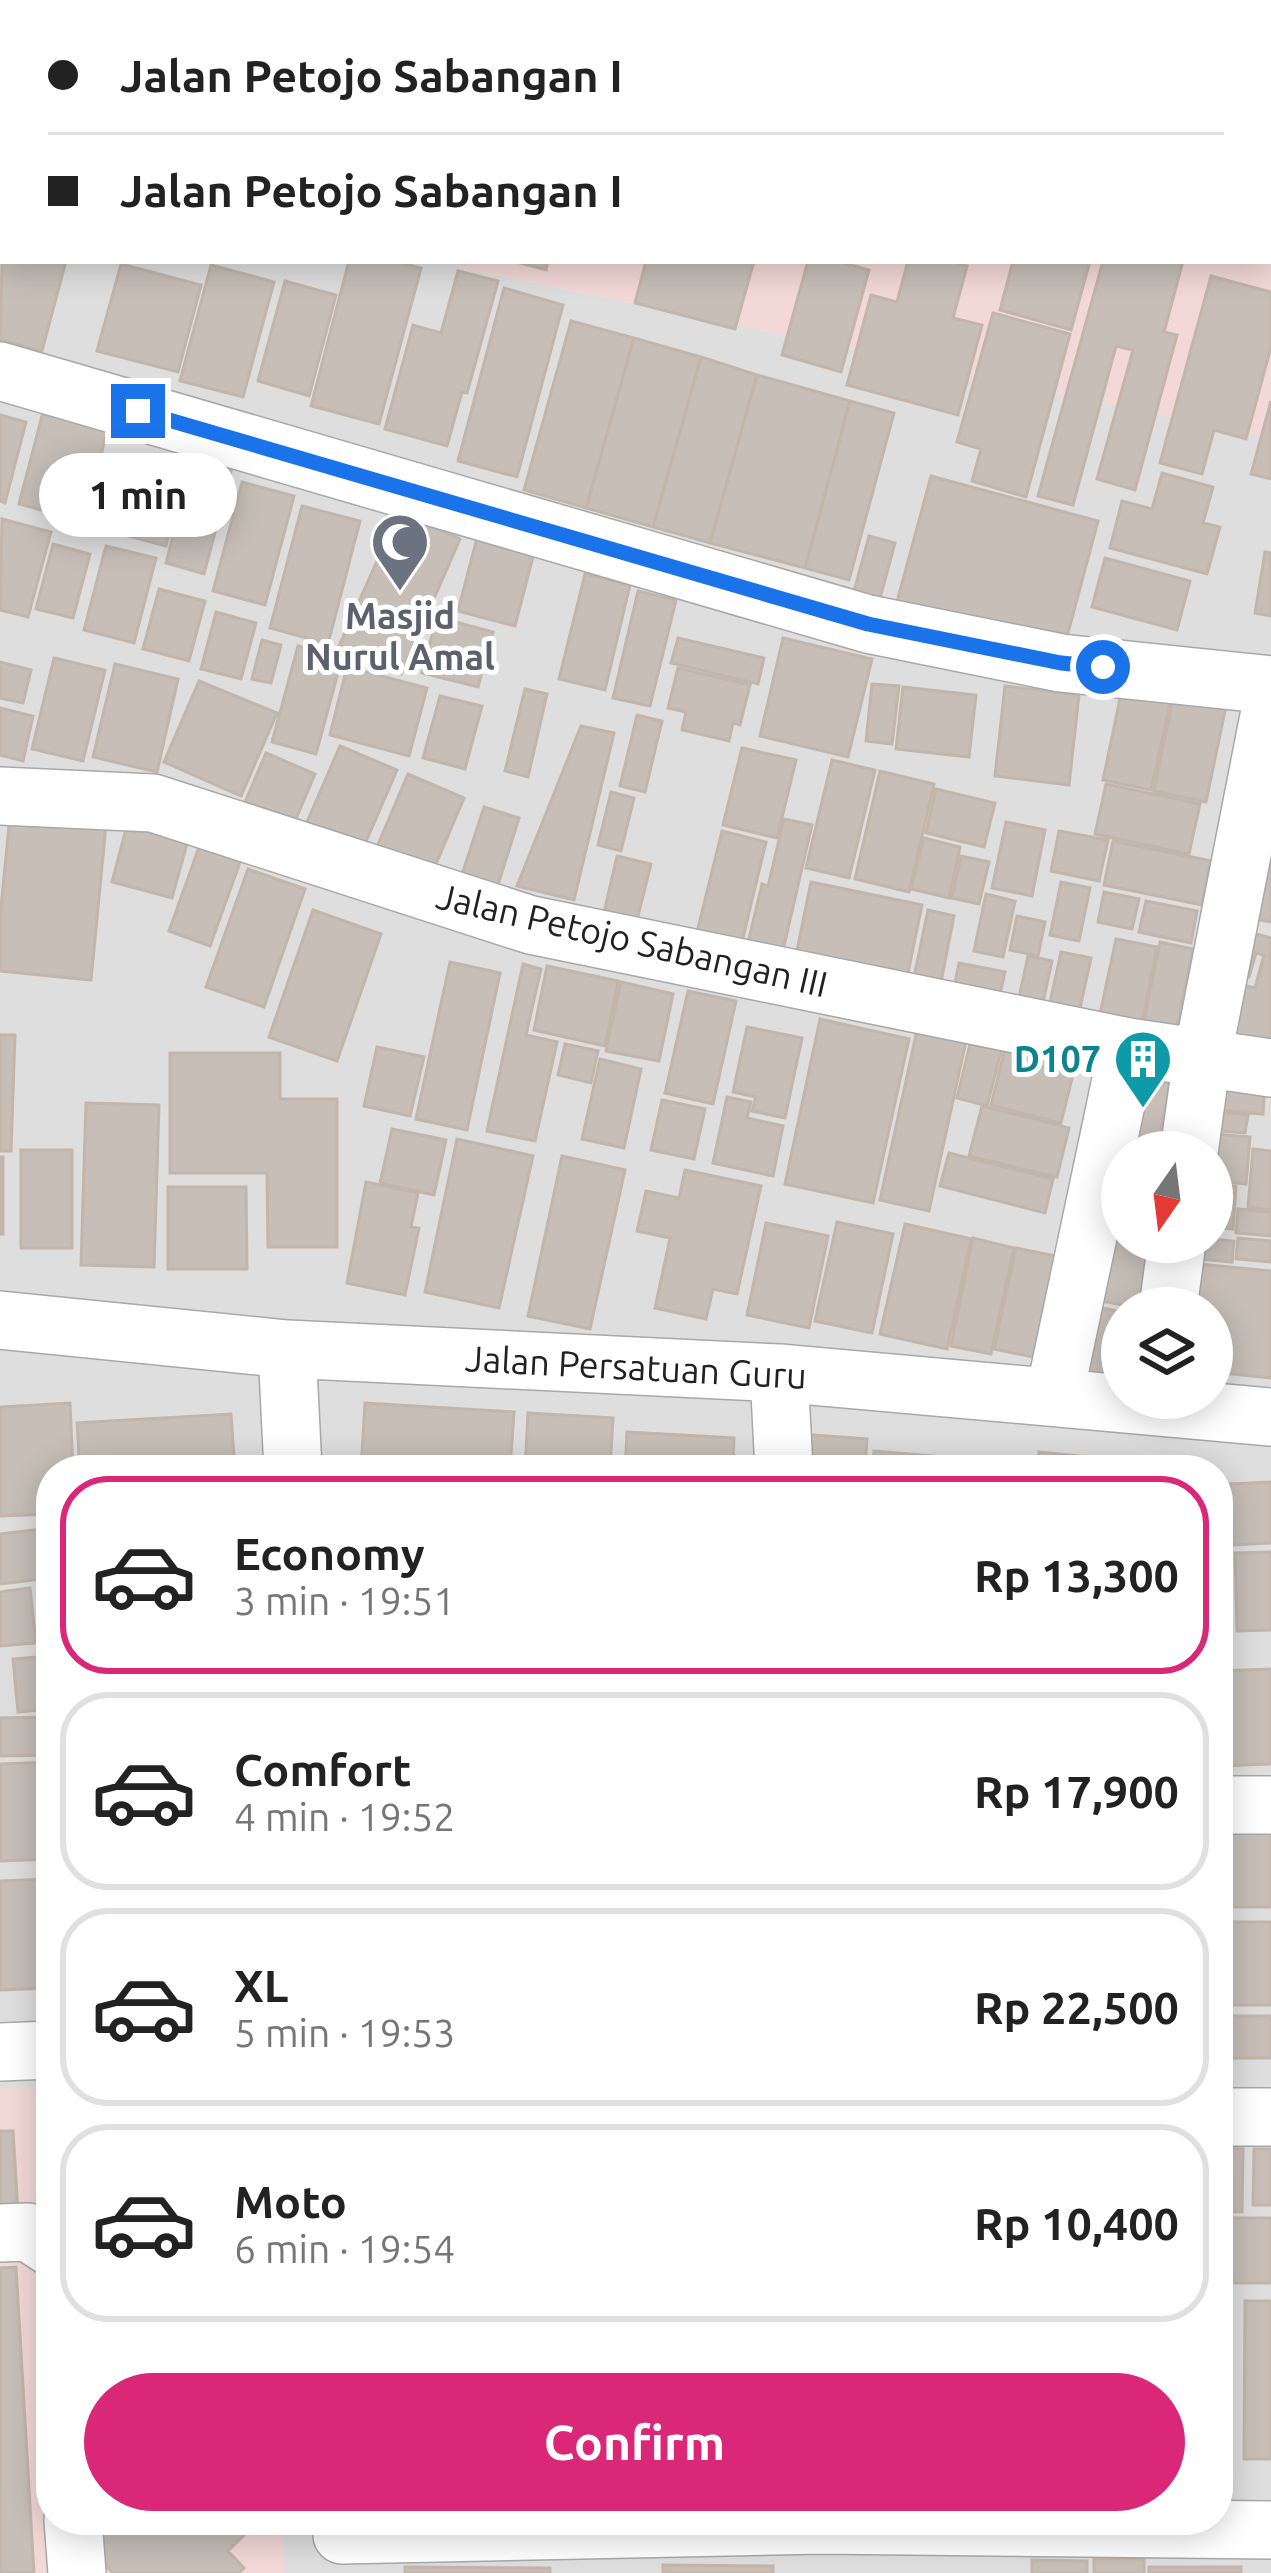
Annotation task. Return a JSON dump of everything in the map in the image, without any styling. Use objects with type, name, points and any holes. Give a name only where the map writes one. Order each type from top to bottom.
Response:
[{"type":"street","points":[[0,371],[868,624],[1061,663],[1271,685]]},
{"type":"street","points":[[1192,1131],[1271,706]]},
{"type":"street","name":"Jalan Petojo Sabangan III","points":[[0,796],[153,803],[531,926],[1128,1047],[1271,1069]]},
{"type":"street","points":[[1054,1397],[1128,1047]]},
{"type":"street","name":"Jalan Persatuan Guru","points":[[0,1320],[287,1349],[779,1373],[1101,1399]]},
{"type":"street","points":[[287,1349],[292,1455]]},
{"type":"street","points":[[779,1373],[783,1455]]},
{"type":"street","name":"Jalan Persatuan Guru","points":[[1233,1412],[1271,1417]]},
{"type":"street","points":[[1233,1804],[1271,1804]]},
{"type":"street","points":[[0,2052],[36,2051]]},
{"type":"street","points":[[1233,2117],[1271,2117]]},
{"type":"street","points":[[0,2233],[28,2231],[36,2237]]},
{"type":"street","points":[[1233,2531],[1271,2530]]},
{"type":"street","points":[[74,2535],[77,2573]]},
{"type":"street","points":[[342,2543],[1021,2535]]},
{"type":"shaded area","points":[[0,264],[445,264],[1271,438],[1271,2573],[0,2573]]},
{"type":"shaded area","points":[[445,264],[1271,264],[1271,438]]},
{"type":"shaded area","points":[[36,2087],[36,2535],[284,2535],[285,2573],[0,2573],[0,2088]]},
{"type":"building","points":[[2,264],[65,264],[42,351],[0,340]]},
{"type":"building","points":[[121,264],[201,285],[178,372],[97,351]]},
{"type":"building","points":[[348,264],[421,268],[379,424],[311,406]]},
{"type":"building","points":[[645,264],[753,264],[735,329],[635,303]]},
{"type":"building","points":[[807,264],[848,264],[869,270],[841,372],[782,355]]},
{"type":"building","points":[[907,264],[967,266],[953,318],[982,325],[958,415],[847,385],[871,295],[897,302]]},
{"type":"building","points":[[1012,264],[1089,264],[1071,330],[1000,310]]},
{"type":"building","points":[[1102,264],[1182,264],[1164,332],[1177,335],[1135,490],[1097,479],[1133,350],[1116,346],[1073,505],[1038,496]]},
{"type":"building","points":[[211,265],[274,282],[243,397],[180,381]]},
{"type":"building","points":[[458,271],[498,281],[447,446],[385,429],[413,325],[441,333]]},
{"type":"building","points":[[1211,276],[1271,292],[1271,347],[1246,439],[1214,430],[1202,474],[1160,463]]},
{"type":"building","points":[[285,281],[336,295],[309,396],[258,381]]},
{"type":"building","points":[[504,288],[563,305],[517,477],[458,461]]},
{"type":"building","points":[[993,313],[1070,334],[1026,497],[972,481],[981,449],[957,442]]},
{"type":"building","points":[[571,321],[634,338],[586,508],[524,490]]},
{"type":"building","points":[[634,338],[701,357],[653,527],[586,508]]},
{"type":"building","points":[[701,357],[757,375],[710,543],[653,527]]},
{"type":"building","points":[[757,375],[850,401],[805,568],[710,543]]},
{"type":"building","points":[[850,401],[894,413],[849,580],[805,568]]},
{"type":"building","points":[[1271,401],[1271,479],[1251,474]]},
{"type":"building","points":[[44,408],[109,425],[83,521],[19,504]]},
{"type":"building","points":[[0,415],[26,422],[5,503],[0,501]]},
{"type":"building","points":[[193,457],[232,468],[204,574],[166,563]]},
{"type":"building","points":[[139,460],[185,473],[166,546],[120,534]]},
{"type":"building","points":[[1162,473],[1213,487],[1203,523],[1220,527],[1207,574],[1110,548],[1122,501],[1152,509]]},
{"type":"building","points":[[931,476],[1098,521],[1064,648],[897,602]]},
{"type":"building","points":[[242,482],[294,496],[265,605],[213,591]]},
{"type":"building","points":[[302,506],[360,521],[328,644],[270,628]]},
{"type":"building","name":"Masjid Nurul Amal","points":[[399,512],[460,539],[401,674],[339,646]]},
{"type":"building","points":[[2,519],[51,532],[28,617],[0,610]]},
{"type":"building","points":[[478,534],[535,549],[515,626],[458,611]]},
{"type":"building","points":[[869,536],[895,543],[876,613],[850,606]]},
{"type":"building","points":[[53,544],[90,554],[73,618],[36,609]]},
{"type":"building","points":[[106,546],[156,558],[134,643],[84,630]]},
{"type":"building","points":[[1265,552],[1271,553],[1271,616],[1255,613]]},
{"type":"building","points":[[1105,558],[1190,581],[1177,630],[1092,607]]},
{"type":"building","points":[[585,574],[630,585],[605,690],[559,679]]},
{"type":"building","points":[[159,589],[205,601],[189,661],[143,649]]},
{"type":"building","points":[[638,591],[676,600],[650,706],[613,698]]},
{"type":"building","points":[[216,612],[256,623],[241,679],[201,669]]},
{"type":"building","points":[[437,617],[493,632],[478,687],[422,673]]},
{"type":"building","points":[[678,638],[764,658],[758,684],[671,663]]},
{"type":"building","points":[[783,638],[872,659],[848,757],[760,736]]},
{"type":"building","points":[[262,640],[281,645],[271,683],[252,679]]},
{"type":"building","points":[[298,646],[342,658],[316,754],[272,742]]},
{"type":"building","points":[[54,658],[105,670],[83,761],[32,749]]},
{"type":"building","points":[[0,662],[31,670],[23,703],[0,698]]},
{"type":"building","points":[[115,664],[178,679],[157,772],[93,757]]},
{"type":"building","points":[[347,667],[427,688],[409,756],[330,735]]},
{"type":"building","points":[[678,668],[750,685],[740,725],[733,723],[729,741],[682,730],[686,712],[668,708]]},
{"type":"building","points":[[199,681],[277,713],[241,796],[164,762]]},
{"type":"building","points":[[872,684],[899,686],[892,744],[866,741]]},
{"type":"building","points":[[1005,686],[1079,695],[1069,785],[995,776]]},
{"type":"building","points":[[903,687],[976,695],[969,757],[896,749]]},
{"type":"building","points":[[525,689],[547,694],[528,777],[505,771]]},
{"type":"building","points":[[1122,689],[1171,699],[1151,790],[1103,780]]},
{"type":"building","points":[[1174,695],[1226,706],[1206,802],[1154,791]]},
{"type":"building","points":[[440,696],[482,706],[465,769],[423,758]]},
{"type":"building","points":[[0,708],[33,716],[23,761],[0,755]]},
{"type":"building","points":[[637,715],[662,721],[645,792],[620,786]]},
{"type":"building","points":[[581,726],[614,733],[574,900],[517,886]]},
{"type":"building","points":[[340,746],[397,770],[358,860],[301,836]]},
{"type":"building","points":[[742,748],[796,760],[777,838],[723,825]]},
{"type":"building","points":[[266,753],[315,774],[292,828],[243,807]]},
{"type":"building","points":[[832,760],[875,770],[849,878],[806,868]]},
{"type":"building","points":[[880,771],[934,784],[909,892],[855,879]]},
{"type":"building","points":[[408,774],[464,798],[427,885],[371,861]]},
{"type":"building","points":[[1106,784],[1200,804],[1189,854],[1095,834]]},
{"type":"building","points":[[936,789],[995,803],[984,847],[926,833]]},
{"type":"building","points":[[611,792],[634,798],[621,851],[598,845]]},
{"type":"building","points":[[11,805],[107,815],[91,980],[0,971]]},
{"type":"building","points":[[484,807],[519,818],[493,901],[457,890]]},
{"type":"building","points":[[130,814],[191,829],[172,898],[112,882]]},
{"type":"building","points":[[784,819],[812,825],[781,959],[746,951]]},
{"type":"building","points":[[1006,822],[1045,830],[1032,896],[992,888]]},
{"type":"building","points":[[722,831],[766,842],[740,950],[695,940]]},
{"type":"building","points":[[1059,831],[1108,840],[1099,881],[1051,871]]},
{"type":"building","points":[[924,838],[960,847],[949,898],[911,889]]},
{"type":"building","points":[[202,839],[243,854],[210,946],[169,931]]},
{"type":"building","points":[[1113,841],[1211,861],[1202,905],[1104,885]]},
{"type":"building","points":[[1246,853],[1271,858],[1271,922],[1233,915]]},
{"type":"building","points":[[617,856],[651,864],[635,928],[602,921]]},
{"type":"building","points":[[961,856],[989,862],[979,904],[952,898]]},
{"type":"building","points":[[248,869],[305,889],[264,1007],[206,987]]},
{"type":"building","points":[[811,882],[922,905],[906,983],[795,960]]},
{"type":"building","points":[[1061,882],[1090,888],[1079,941],[1050,935]]},
{"type":"building","points":[[1104,892],[1139,899],[1132,929],[1098,922]]},
{"type":"building","points":[[986,894],[1015,901],[1003,957],[974,951]]},
{"type":"building","points":[[1146,901],[1197,911],[1191,943],[1139,932]]},
{"type":"building","points":[[313,910],[381,934],[337,1061],[269,1037]]},
{"type":"building","points":[[928,910],[954,916],[941,982],[914,977]]},
{"type":"building","points":[[1017,916],[1045,922],[1038,956],[1010,950]]},
{"type":"building","points":[[1238,929],[1271,938],[1271,1045],[1210,1029],[1223,980],[1255,988],[1264,955],[1256,953],[1249,977],[1227,972]]},
{"type":"building","points":[[1116,939],[1157,947],[1142,1023],[1100,1014]]},
{"type":"building","points":[[1160,942],[1193,949],[1175,1036],[1142,1029]]},
{"type":"building","points":[[1061,952],[1091,958],[1079,1013],[1049,1007]]},
{"type":"building","points":[[1028,956],[1052,961],[1042,1007],[1018,1002]]},
{"type":"building","points":[[450,962],[500,973],[467,1130],[416,1119]]},
{"type":"building","points":[[959,963],[1005,972],[995,1017],[950,1008]]},
{"type":"building","points":[[523,964],[541,969],[526,1035],[557,1042],[535,1141],[487,1131]]},
{"type":"building","points":[[547,966],[618,981],[605,1046],[534,1030]]},
{"type":"building","points":[[621,982],[673,994],[659,1061],[606,1051]]},
{"type":"building","points":[[688,991],[736,1001],[713,1104],[665,1093]]},
{"type":"building","points":[[820,1019],[909,1039],[873,1203],[785,1184]]},
{"type":"building","points":[[747,1027],[802,1038],[785,1118],[752,1111],[756,1097],[733,1092]]},
{"type":"building","points":[[917,1030],[966,1041],[929,1211],[880,1200]]},
{"type":"building","points":[[0,1035],[15,1035],[11,1151],[0,1151]]},
{"type":"building","points":[[972,1036],[1003,1044],[987,1106],[957,1098]]},
{"type":"building","points":[[565,1044],[598,1051],[591,1083],[558,1075]]},
{"type":"building","points":[[1006,1045],[1076,1062],[1061,1123],[991,1105]]},
{"type":"building","points":[[377,1047],[424,1057],[410,1116],[364,1106]]},
{"type":"building","points":[[170,1053],[280,1053],[280,1099],[337,1099],[337,1247],[268,1247],[267,1173],[170,1173]]},
{"type":"building","points":[[600,1059],[641,1069],[624,1148],[582,1139]]},
{"type":"building","name":"D107","points":[[1129,1075],[1170,1083],[1161,1131],[1117,1131]]},
{"type":"building","points":[[1201,1077],[1265,1082],[1263,1114],[1198,1108]]},
{"type":"building","points":[[727,1097],[751,1102],[747,1118],[783,1126],[773,1176],[713,1163]]},
{"type":"building","points":[[662,1100],[705,1109],[694,1159],[651,1150]]},
{"type":"building","points":[[86,1103],[159,1105],[154,1267],[81,1265]]},
{"type":"building","points":[[982,1106],[1069,1128],[1057,1177],[969,1156]]},
{"type":"building","points":[[1198,1110],[1248,1115],[1245,1133],[1196,1129]]},
{"type":"building","points":[[392,1129],[446,1140],[434,1195],[380,1183]]},
{"type":"building","points":[[1233,1135],[1250,1137],[1246,1184],[1233,1182]]},
{"type":"building","points":[[457,1139],[533,1156],[499,1308],[425,1292]]},
{"type":"building","points":[[1253,1149],[1271,1151],[1271,1210],[1248,1207]]},
{"type":"building","points":[[21,1150],[72,1150],[72,1248],[21,1248]]},
{"type":"building","points":[[949,1153],[1053,1179],[1045,1213],[940,1186]]},
{"type":"building","points":[[562,1156],[625,1170],[590,1329],[528,1316]]},
{"type":"building","points":[[3,1157],[3,1234],[0,1234]]},
{"type":"building","points":[[685,1170],[761,1186],[737,1294],[713,1289],[706,1319],[655,1308],[670,1238],[637,1231],[646,1191],[679,1198]]},
{"type":"building","points":[[366,1182],[418,1193],[411,1227],[419,1228],[405,1295],[347,1283]]},
{"type":"building","points":[[168,1187],[246,1187],[247,1269],[168,1269]]},
{"type":"building","points":[[1238,1209],[1271,1212],[1271,1236],[1236,1233]]},
{"type":"building","points":[[837,1222],[893,1234],[872,1333],[815,1321]]},
{"type":"building","points":[[766,1223],[828,1236],[809,1328],[747,1315]]},
{"type":"building","points":[[905,1224],[971,1239],[947,1349],[880,1334]]},
{"type":"building","points":[[1099,1229],[1101,1263],[1148,1263],[1143,1287],[1101,1287],[1101,1301],[1085,1298]]},
{"type":"building","points":[[973,1238],[1014,1248],[991,1354],[951,1346]]},
{"type":"building","points":[[1238,1238],[1271,1241],[1271,1262],[1236,1259]]},
{"type":"building","points":[[1016,1248],[1055,1256],[1033,1357],[994,1349]]},
{"type":"building","points":[[1199,1264],[1271,1271],[1271,1378],[1233,1374],[1233,1287],[1197,1287]]},
{"type":"building","points":[[1079,1303],[1101,1308],[1101,1377],[1066,1370]]},
{"type":"building","points":[[70,1403],[72,1455],[36,1455],[36,1515],[0,1516],[0,1407]]},
{"type":"building","points":[[365,1403],[514,1412],[511,1455],[362,1455]]},
{"type":"building","points":[[528,1413],[613,1418],[611,1455],[526,1455]]},
{"type":"building","points":[[231,1414],[234,1455],[79,1455],[77,1423]]},
{"type":"building","points":[[627,1432],[734,1438],[733,1455],[626,1455]]},
{"type":"building","points":[[800,1434],[867,1439],[866,1455],[798,1455]]},
{"type":"building","points":[[874,1451],[921,1455],[874,1455]]},
{"type":"building","points":[[1271,1482],[1271,1543],[1233,1545],[1233,1484]]},
{"type":"building","points":[[36,1530],[36,1580],[0,1584],[0,1534]]},
{"type":"building","points":[[1271,1552],[1271,1630],[1237,1631],[1235,1553]]},
{"type":"building","points":[[30,1588],[36,1643],[0,1646],[0,1592]]},
{"type":"building","points":[[36,1657],[36,1710],[18,1712],[13,1659]]},
{"type":"building","points":[[1271,1669],[1271,1764],[1233,1766],[1233,1670]]},
{"type":"building","points":[[36,1717],[36,1755],[0,1756],[0,1718]]},
{"type":"building","points":[[36,1763],[36,1860],[0,1861],[0,1764]]},
{"type":"building","points":[[1233,1830],[1271,1830],[1271,1907],[1233,1907]]},
{"type":"building","points":[[36,1880],[36,1989],[0,1990],[0,1881]]},
{"type":"building","points":[[1233,1922],[1271,1922],[1271,2005],[1233,2005]]},
{"type":"building","points":[[1233,2016],[1271,2016],[1271,2058],[1233,2058]]},
{"type":"building","points":[[0,2131],[13,2131],[18,2212],[0,2213]]},
{"type":"building","points":[[1233,2149],[1243,2149],[1242,2212],[1233,2212]]},
{"type":"building","points":[[1254,2149],[1271,2149],[1271,2205],[1253,2205]]},
{"type":"building","points":[[1233,2218],[1271,2218],[1271,2283],[1233,2283]]},
{"type":"building","points":[[16,2267],[34,2573],[0,2573],[0,2268]]},
{"type":"building","points":[[1245,2301],[1271,2301],[1271,2459],[1244,2459]]},
{"type":"building","points":[[85,2535],[244,2535],[228,2551],[244,2568],[239,2573],[113,2573],[80,2540]]},
{"type":"building","points":[[1094,2559],[1144,2559],[1144,2573],[1094,2573]]},
{"type":"building","points":[[1032,2560],[1087,2561],[1087,2573],[1032,2573]]},
{"type":"building","points":[[663,2565],[773,2566],[773,2573],[663,2573]]},
{"type":"building","points":[[405,2567],[550,2568],[550,2573],[405,2573]]},
{"type":"building","points":[[1149,2567],[1241,2567],[1241,2573],[1149,2573]]},
{"type":"place","name":"Masjid Nurul Amal","points":[[400,593]]},
{"type":"place","name":"D107","points":[[1143,1110]]},
{"type":"route","points":[[138,411],[868,624],[1061,663],[1103,667]]}]
